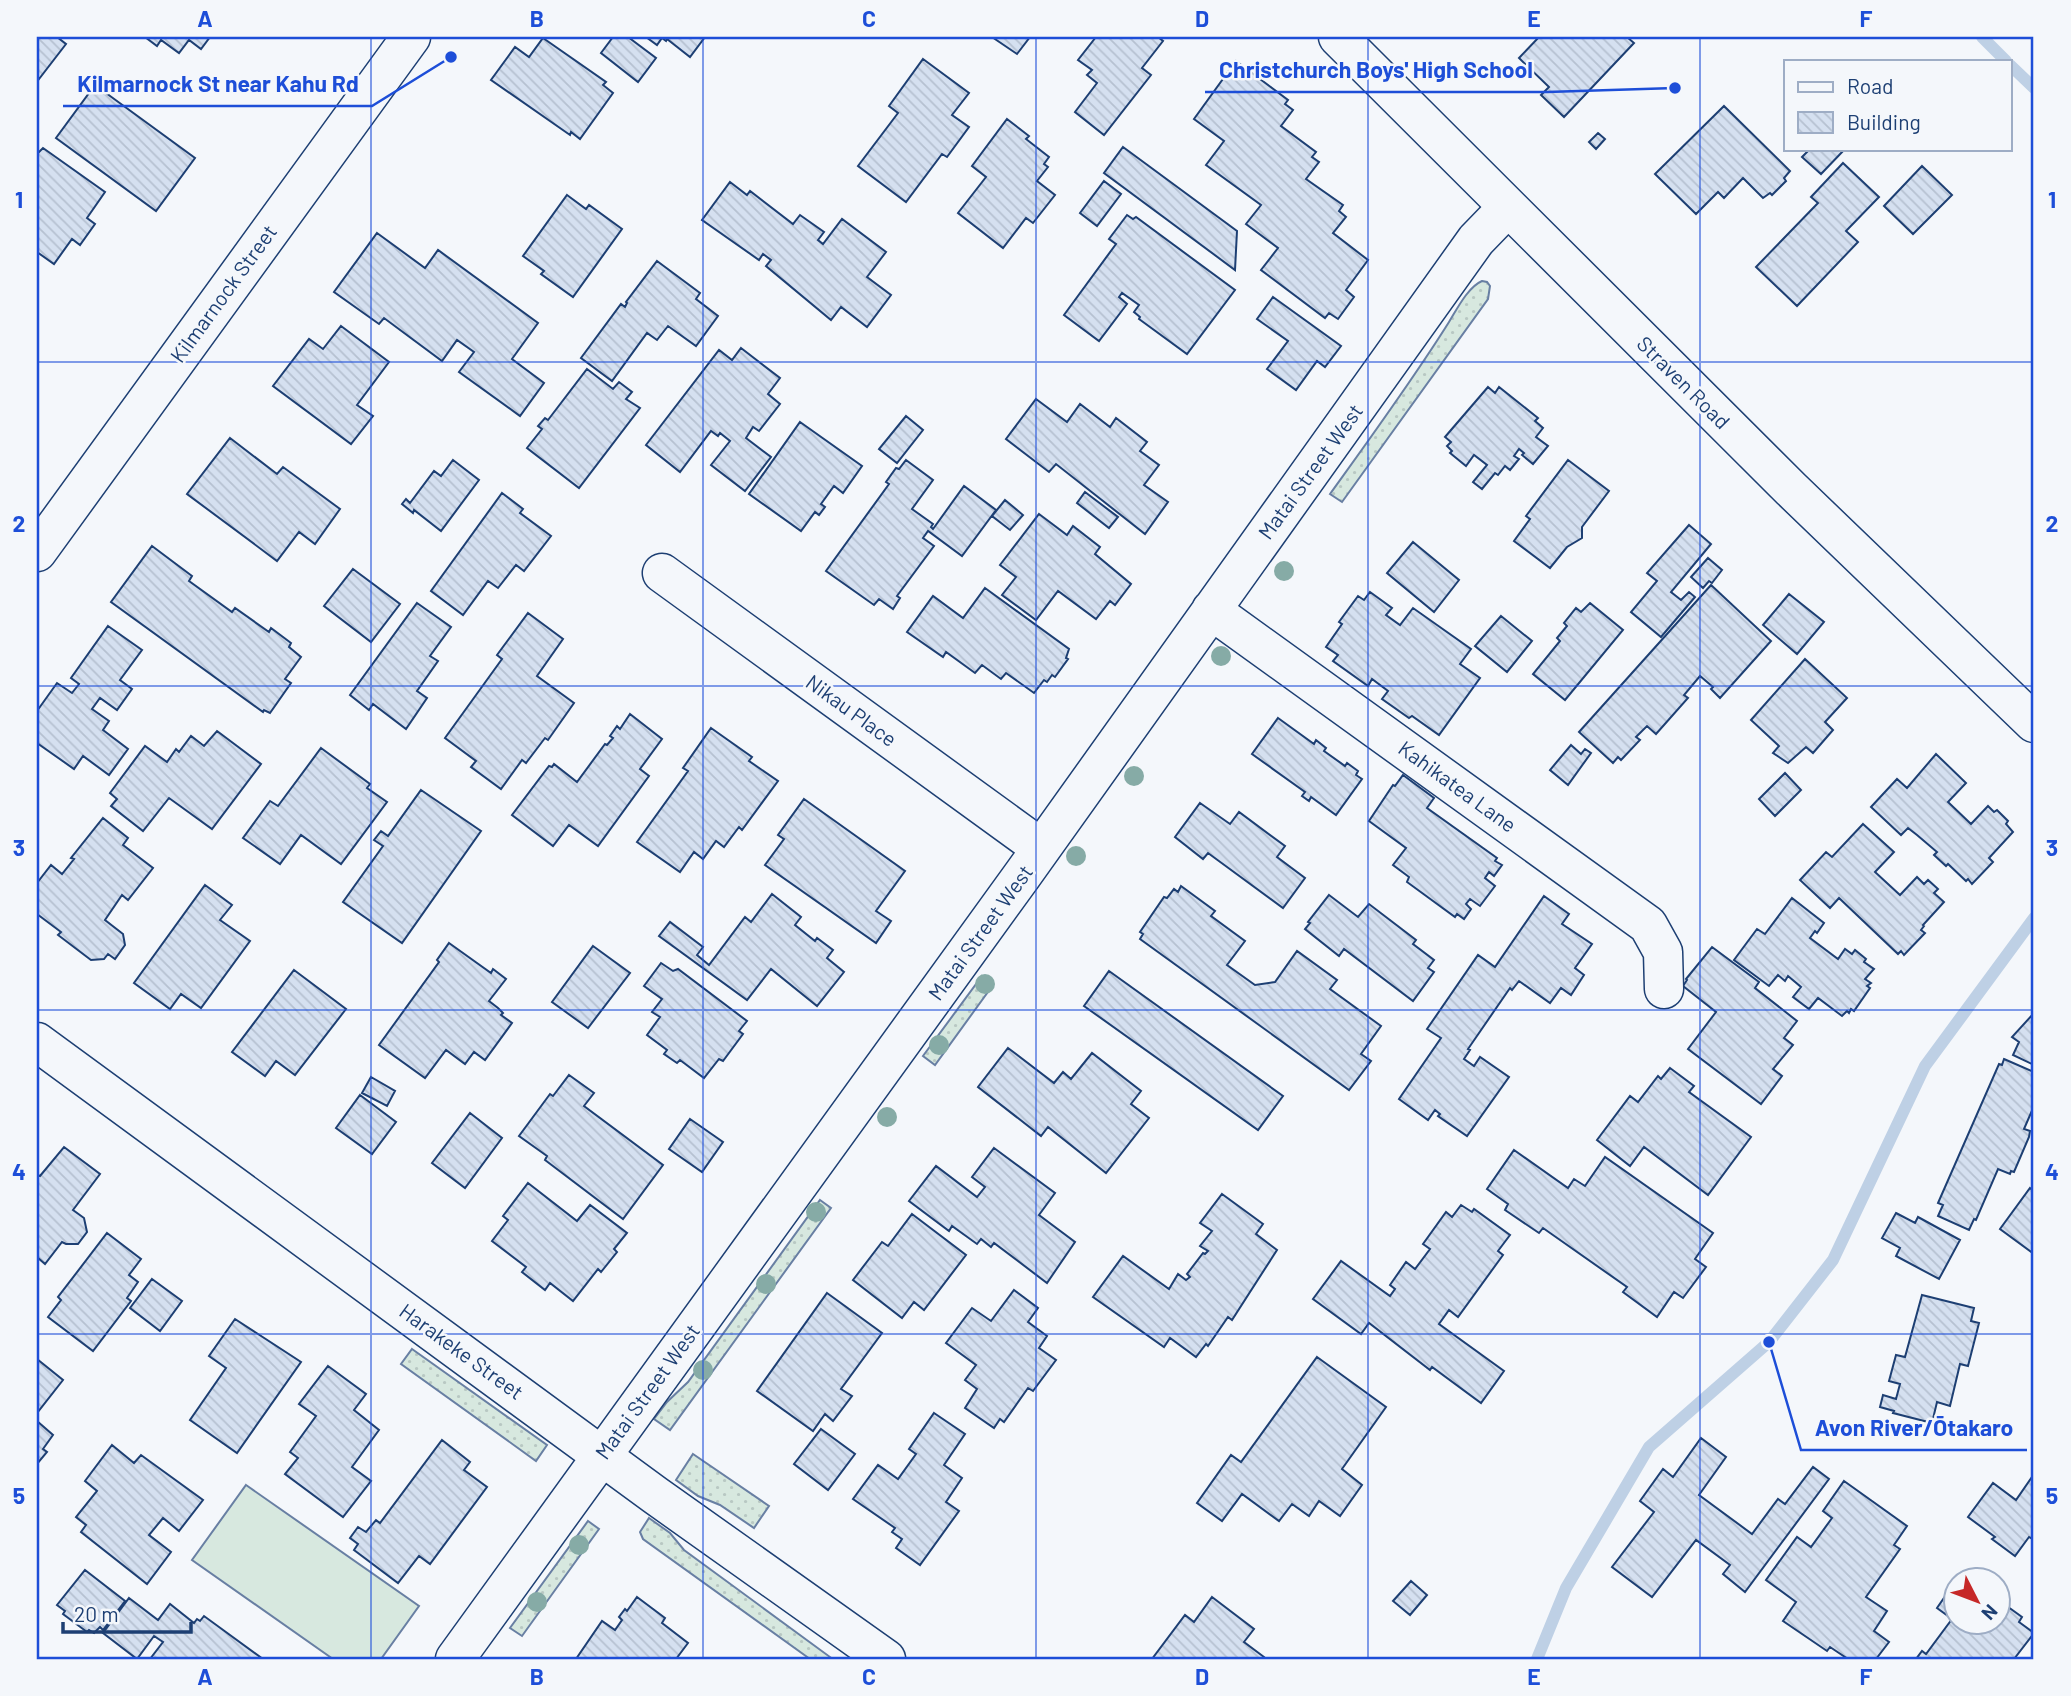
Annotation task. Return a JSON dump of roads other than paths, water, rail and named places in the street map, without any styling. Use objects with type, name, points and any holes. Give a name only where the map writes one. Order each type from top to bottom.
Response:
[{"type":"street","name":"Kilmarnock Street","points":[[37,552],[411,37]]},
{"type":"street","name":"Straven Road","points":[[1338,37],[1791,489],[2034,723]]},
{"type":"street","name":"Matai Street West","points":[[455,1659],[1387,367],[1403,340],[1476,240],[1507,208]]},
{"type":"street","name":"Nikau Place","points":[[662,573],[1041,848]]},
{"type":"street","name":"Kahikatea Lane","points":[[1211,610],[1648,925],[1663,952],[1664,989]]},
{"type":"street","name":"Harakeke Street","points":[[37,1042],[655,1495],[886,1659]]},
{"type":"waterway","points":[[1982,37],[2005,60]]},
{"type":"waterway","points":[[2011,66],[2034,88]]},
{"type":"waterway","points":[[1537,1659],[1566,1588],[1649,1447],[1769,1342],[1833,1260],[1925,1066],[2034,918]]},
{"type":"place","name":"Kilmarnock St near Kahu Rd","points":[[451,57]]},
{"type":"place","name":"Christchurch Boys' High School","points":[[1675,88]]},
{"type":"place","name":"Avon River/Ōtakaro","points":[[1769,1342]]}]
